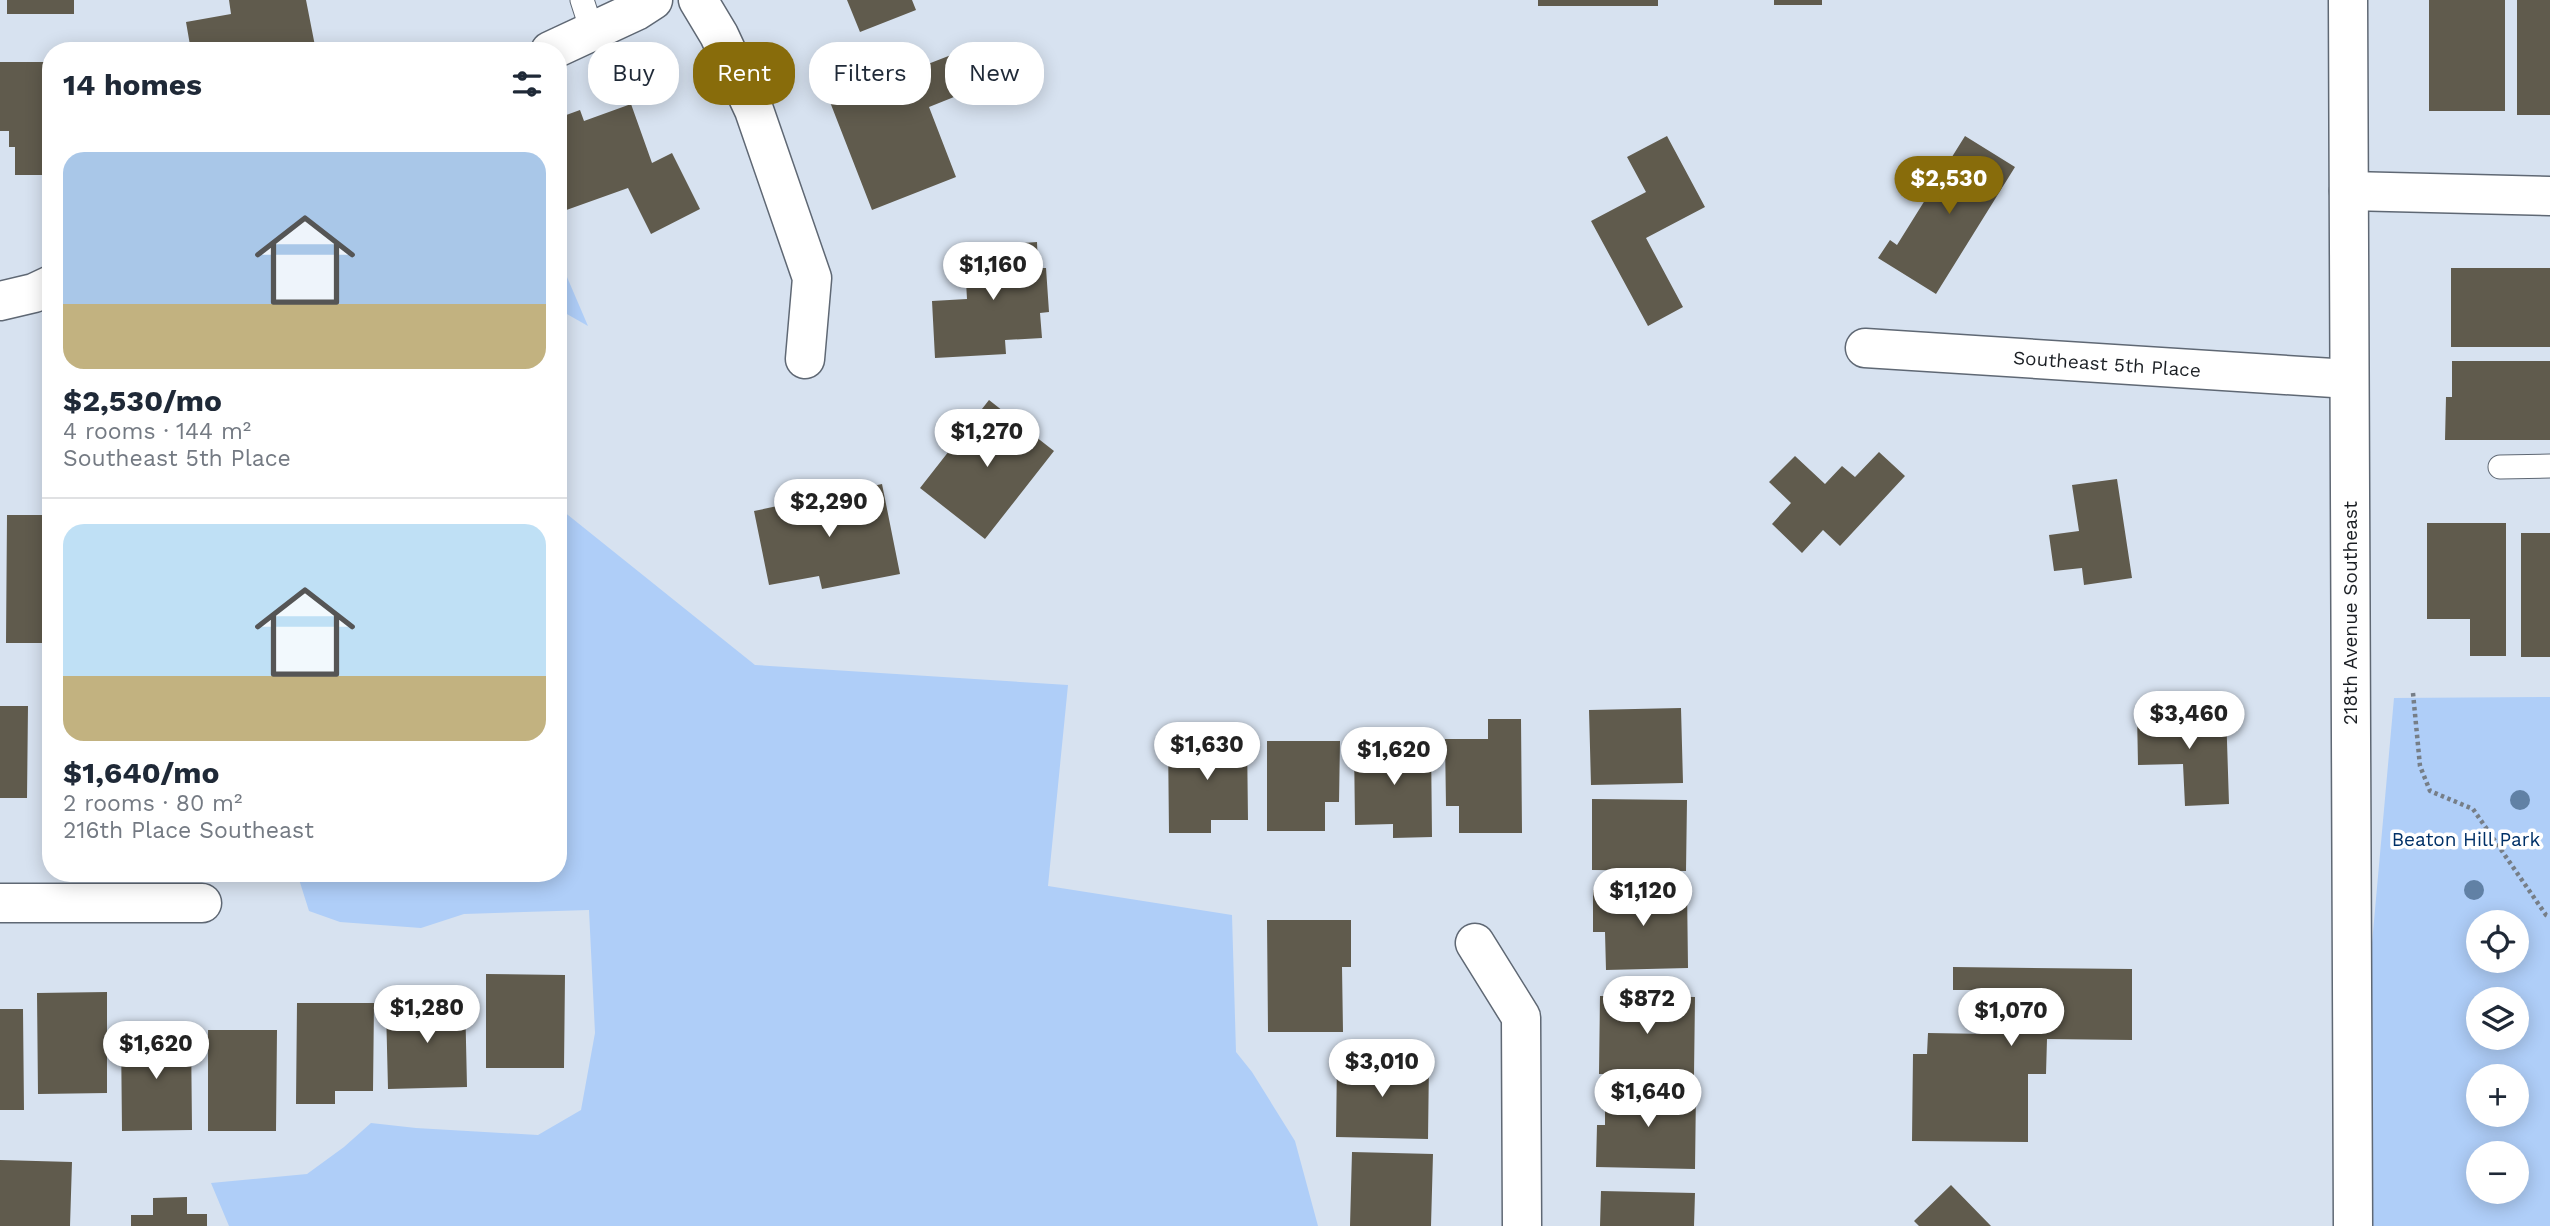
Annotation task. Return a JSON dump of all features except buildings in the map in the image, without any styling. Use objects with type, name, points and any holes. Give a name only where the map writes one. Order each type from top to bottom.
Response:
[{"type":"street","points":[[560,42],[587,16],[636,11],[653,0]]},
{"type":"street","points":[[698,0],[719,35],[754,110],[812,278],[805,359]]},
{"type":"street","name":"218th Avenue Southeast","points":[[2348,0],[2353,1226]]},
{"type":"street","points":[[2348,191],[2550,196]]},
{"type":"street","points":[[0,301],[42,289]]},
{"type":"street","name":"Southeast 5th Place","points":[[1865,348],[2349,379]]},
{"type":"street","points":[[0,903],[202,903]]},
{"type":"street","points":[[1475,943],[1521,1017],[1522,1226]]},
{"type":"lane","points":[[2500,467],[2550,467]]},
{"type":"path","points":[[2413,693],[2420,766],[2431,791],[2473,809],[2550,917]]},
{"type":"green space","points":[[567,277],[588,326],[567,314]]},
{"type":"green space","points":[[567,514],[755,665],[1068,685],[1048,886],[1232,915],[1236,1052],[1252,1072],[1295,1141],[1318,1226],[229,1226],[211,1183],[307,1174],[371,1123],[538,1135],[581,1110],[595,1033],[589,910],[464,914],[421,928],[340,922],[309,911],[300,882],[567,882]]},
{"type":"green space","name":"Beaton Hill Park","points":[[2550,697],[2550,1226],[2369,1226],[2367,999],[2394,698]]}]
